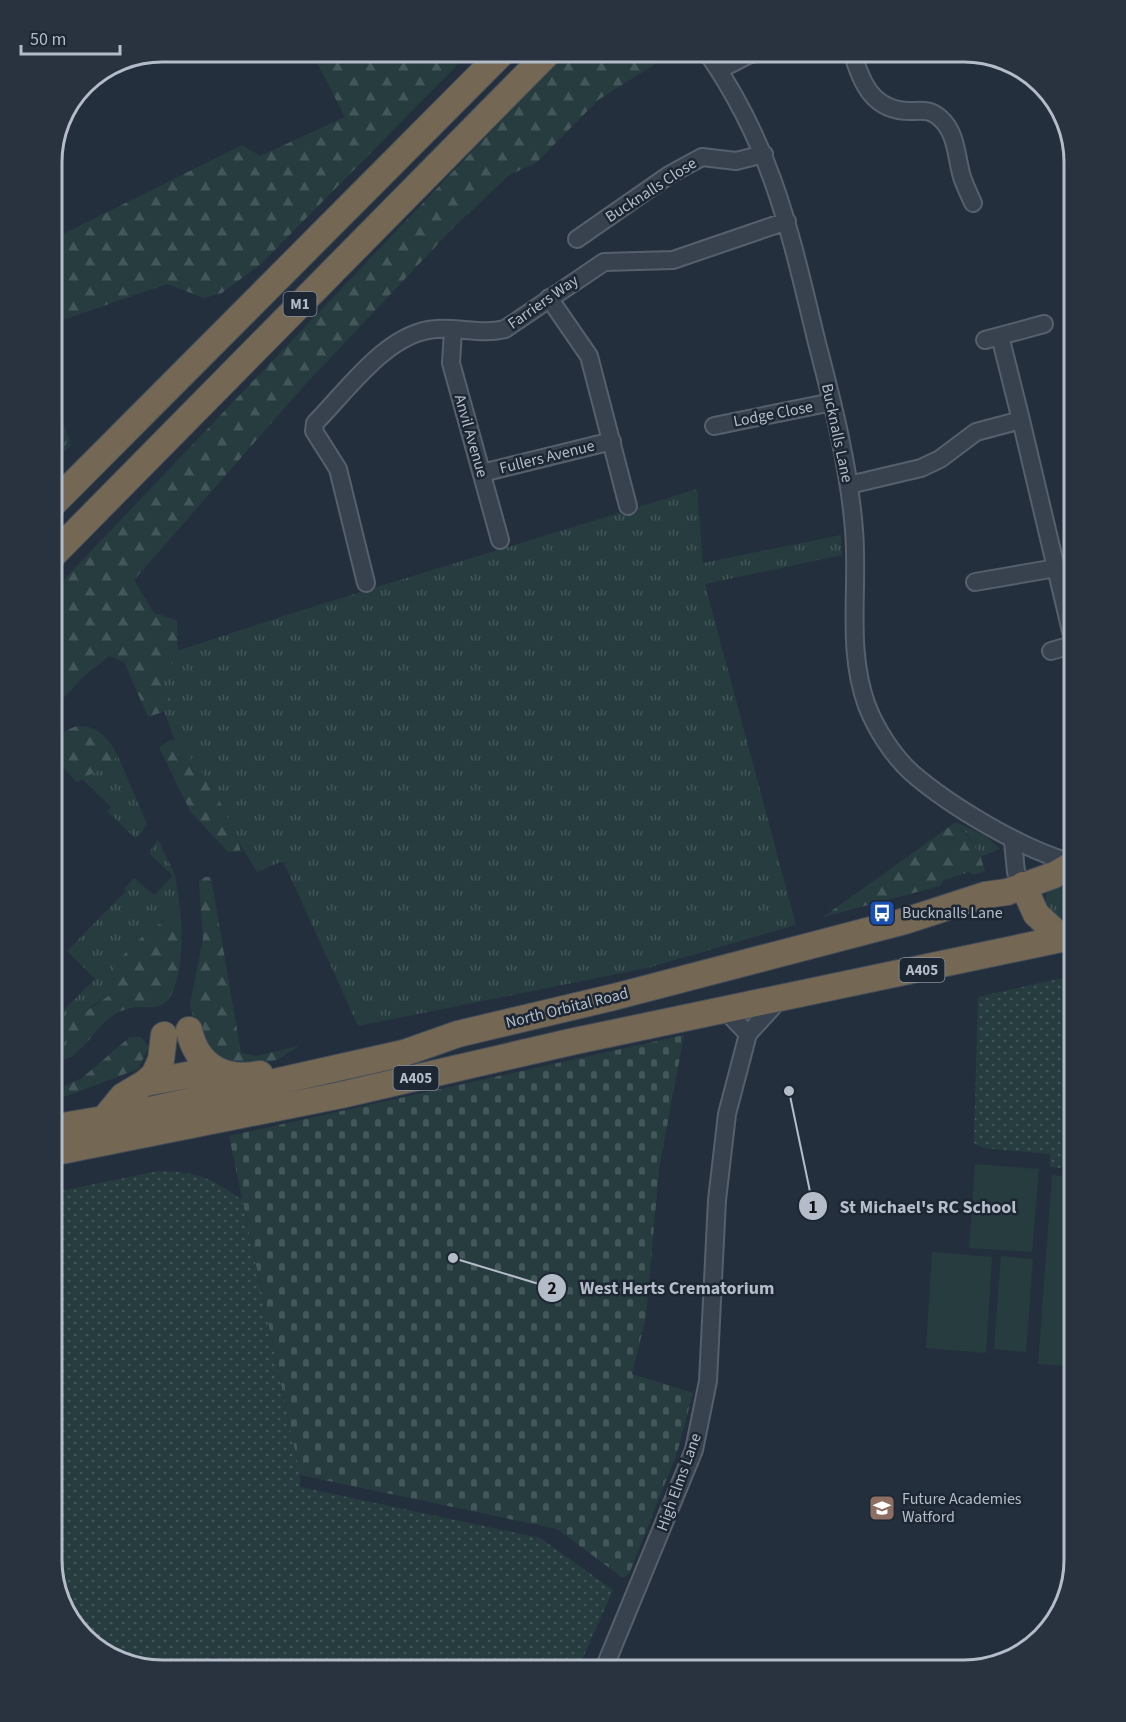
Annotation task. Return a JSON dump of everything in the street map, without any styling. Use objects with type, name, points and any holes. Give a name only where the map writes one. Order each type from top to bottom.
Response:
[{"type":"highway","name":"M1","points":[[62,495],[493,62]]},
{"type":"highway","name":"M1","points":[[62,546],[539,62]]},
{"type":"highway","name":"North Orbital Road","points":[[62,1126],[104,1119],[404,1053],[458,1034],[626,994],[883,927],[985,895],[1007,892],[1020,879],[1054,875],[1064,869]]},
{"type":"highway","points":[[1020,879],[1036,914],[1064,934]]},
{"type":"highway","name":"North Orbital Road","points":[[62,1151],[341,1095],[1064,938]]},
{"type":"highway","points":[[189,1030],[196,1052],[214,1070]]},
{"type":"highway","name":"A405","points":[[214,1070],[239,1077],[253,1076],[458,1034]]},
{"type":"highway","points":[[145,1083],[159,1066],[164,1035]]},
{"type":"highway","points":[[104,1119],[123,1096],[145,1083],[214,1070]]},
{"type":"street","name":"Bucknalls Lane","points":[[714,62],[739,102],[764,154],[788,221],[832,402],[849,485],[854,531],[854,646],[867,705],[889,746],[911,772],[1013,841],[1064,859]]},
{"type":"street","points":[[719,70],[734,62]]},
{"type":"street","points":[[855,62],[859,75],[872,97],[888,108],[908,111],[928,109],[952,131],[962,177],[973,203]]},
{"type":"street","name":"Bucknalls Close","points":[[577,239],[669,175],[702,157],[736,161],[764,154]]},
{"type":"street","name":"Farriers Way","points":[[366,582],[338,470],[331,455],[315,436],[315,423],[386,349],[400,340],[436,329],[494,332],[505,329],[604,262],[673,260],[788,221]]},
{"type":"street","name":"Fullers Avenue","points":[[549,298],[589,356],[628,506]]},
{"type":"street","points":[[1044,324],[992,338],[1021,420],[1064,600]]},
{"type":"street","name":"Anvil Avenue","points":[[453,330],[451,363],[477,464],[482,473],[500,540]]},
{"type":"street","name":"Lodge Close","points":[[714,426],[832,402]]},
{"type":"street","points":[[849,485],[921,468],[940,459],[976,432],[1021,420]]},
{"type":"street","name":"Fullers Avenue","points":[[482,473],[612,441]]},
{"type":"street","points":[[975,582],[1056,568]]},
{"type":"street","points":[[1051,651],[1064,647]]},
{"type":"street","points":[[1013,841],[1020,879]]},
{"type":"street","name":"High Elms Lane","points":[[608,1660],[694,1450],[708,1381],[721,1155],[727,1114],[748,1034],[780,999]]},
{"type":"street","points":[[725,1010],[748,1034]]},
{"type":"green space","points":[[317,62],[460,62],[262,263],[222,293],[204,298],[167,284],[62,320],[62,235],[242,145],[260,156],[345,117]]},
{"type":"green space","points":[[558,62],[658,62],[598,100],[536,163],[509,175],[452,229],[302,388],[134,580],[154,613],[177,620],[178,659],[158,673],[174,708],[148,717],[124,662],[109,656],[82,678],[62,700],[62,581]]},
{"type":"green space","points":[[62,419],[71,445],[62,454]]},
{"type":"green space","points":[[697,489],[703,563],[841,535],[842,555],[705,584],[796,925],[647,968],[358,1026],[283,861],[257,872],[229,826],[188,777],[146,661],[299,611]]},
{"type":"green space","points":[[77,726],[91,728],[102,734],[118,756],[106,766],[77,782],[62,766],[62,734]]},
{"type":"green space","points":[[172,739],[193,760],[214,791],[231,824],[241,852],[228,852],[190,811],[159,747]]},
{"type":"green space","points":[[118,756],[147,824],[140,835],[135,838],[107,811],[111,807],[82,779],[106,766]]},
{"type":"green space","points":[[956,822],[986,836],[1000,849],[980,857],[970,838]]},
{"type":"green space","points":[[956,822],[979,852],[985,871],[974,875],[969,872],[944,880],[940,886],[823,917]]},
{"type":"green space","points":[[158,839],[175,875],[181,915],[176,913],[148,931],[116,962],[111,994],[93,1005],[70,1037],[88,1041],[73,1056],[62,1060],[62,1012],[95,979],[67,951],[126,891],[124,889],[134,878],[154,895],[173,876],[149,853]]},
{"type":"green space","points":[[205,877],[211,877],[241,1053],[256,1056],[299,1046],[277,1060],[240,1067],[215,1055],[198,1033],[190,1005],[203,938],[199,882]]},
{"type":"green space","points":[[1064,882],[1064,924],[1045,907],[1047,890]]},
{"type":"green space","points":[[1064,888],[1064,898],[1057,891]]},
{"type":"green space","points":[[176,913],[181,915],[180,965],[173,991],[167,1000],[157,1007],[136,1007],[121,1011],[103,1024],[88,1041],[70,1037],[62,1028],[111,994],[116,962],[148,931]]},
{"type":"green space","points":[[1064,977],[1064,1168],[1050,1167],[1050,1154],[983,1148],[974,1143],[978,997]]},
{"type":"green space","points":[[684,1035],[659,1169],[646,1317],[632,1374],[693,1393],[677,1453],[629,1574],[623,1578],[557,1529],[300,1475],[229,1136]]},
{"type":"green space","points":[[130,1037],[141,1037],[149,1047],[138,1069],[62,1098],[62,1087],[82,1078]]},
{"type":"green space","points":[[975,1164],[1039,1169],[1032,1252],[969,1248]]},
{"type":"green space","points":[[158,1171],[203,1177],[242,1200],[300,1475],[300,1487],[540,1538],[613,1590],[582,1660],[222,1660],[211,1656],[209,1660],[155,1660],[142,1659],[117,1650],[91,1631],[69,1599],[62,1573],[62,1191]]},
{"type":"green space","points":[[1052,1175],[1064,1176],[1064,1366],[1038,1364]]},
{"type":"green space","points":[[932,1252],[992,1257],[986,1353],[926,1348]]},
{"type":"green space","points":[[1001,1256],[1033,1259],[1026,1352],[994,1349]]},
{"type":"place","name":"Bucknalls Lane","points":[[882,913]]},
{"type":"place","name":"St Michael's RC School","points":[[789,1091]]},
{"type":"place","name":"West Herts Crematorium","points":[[453,1258]]},
{"type":"place","name":"Future Academies Watford","points":[[882,1508]]}]
